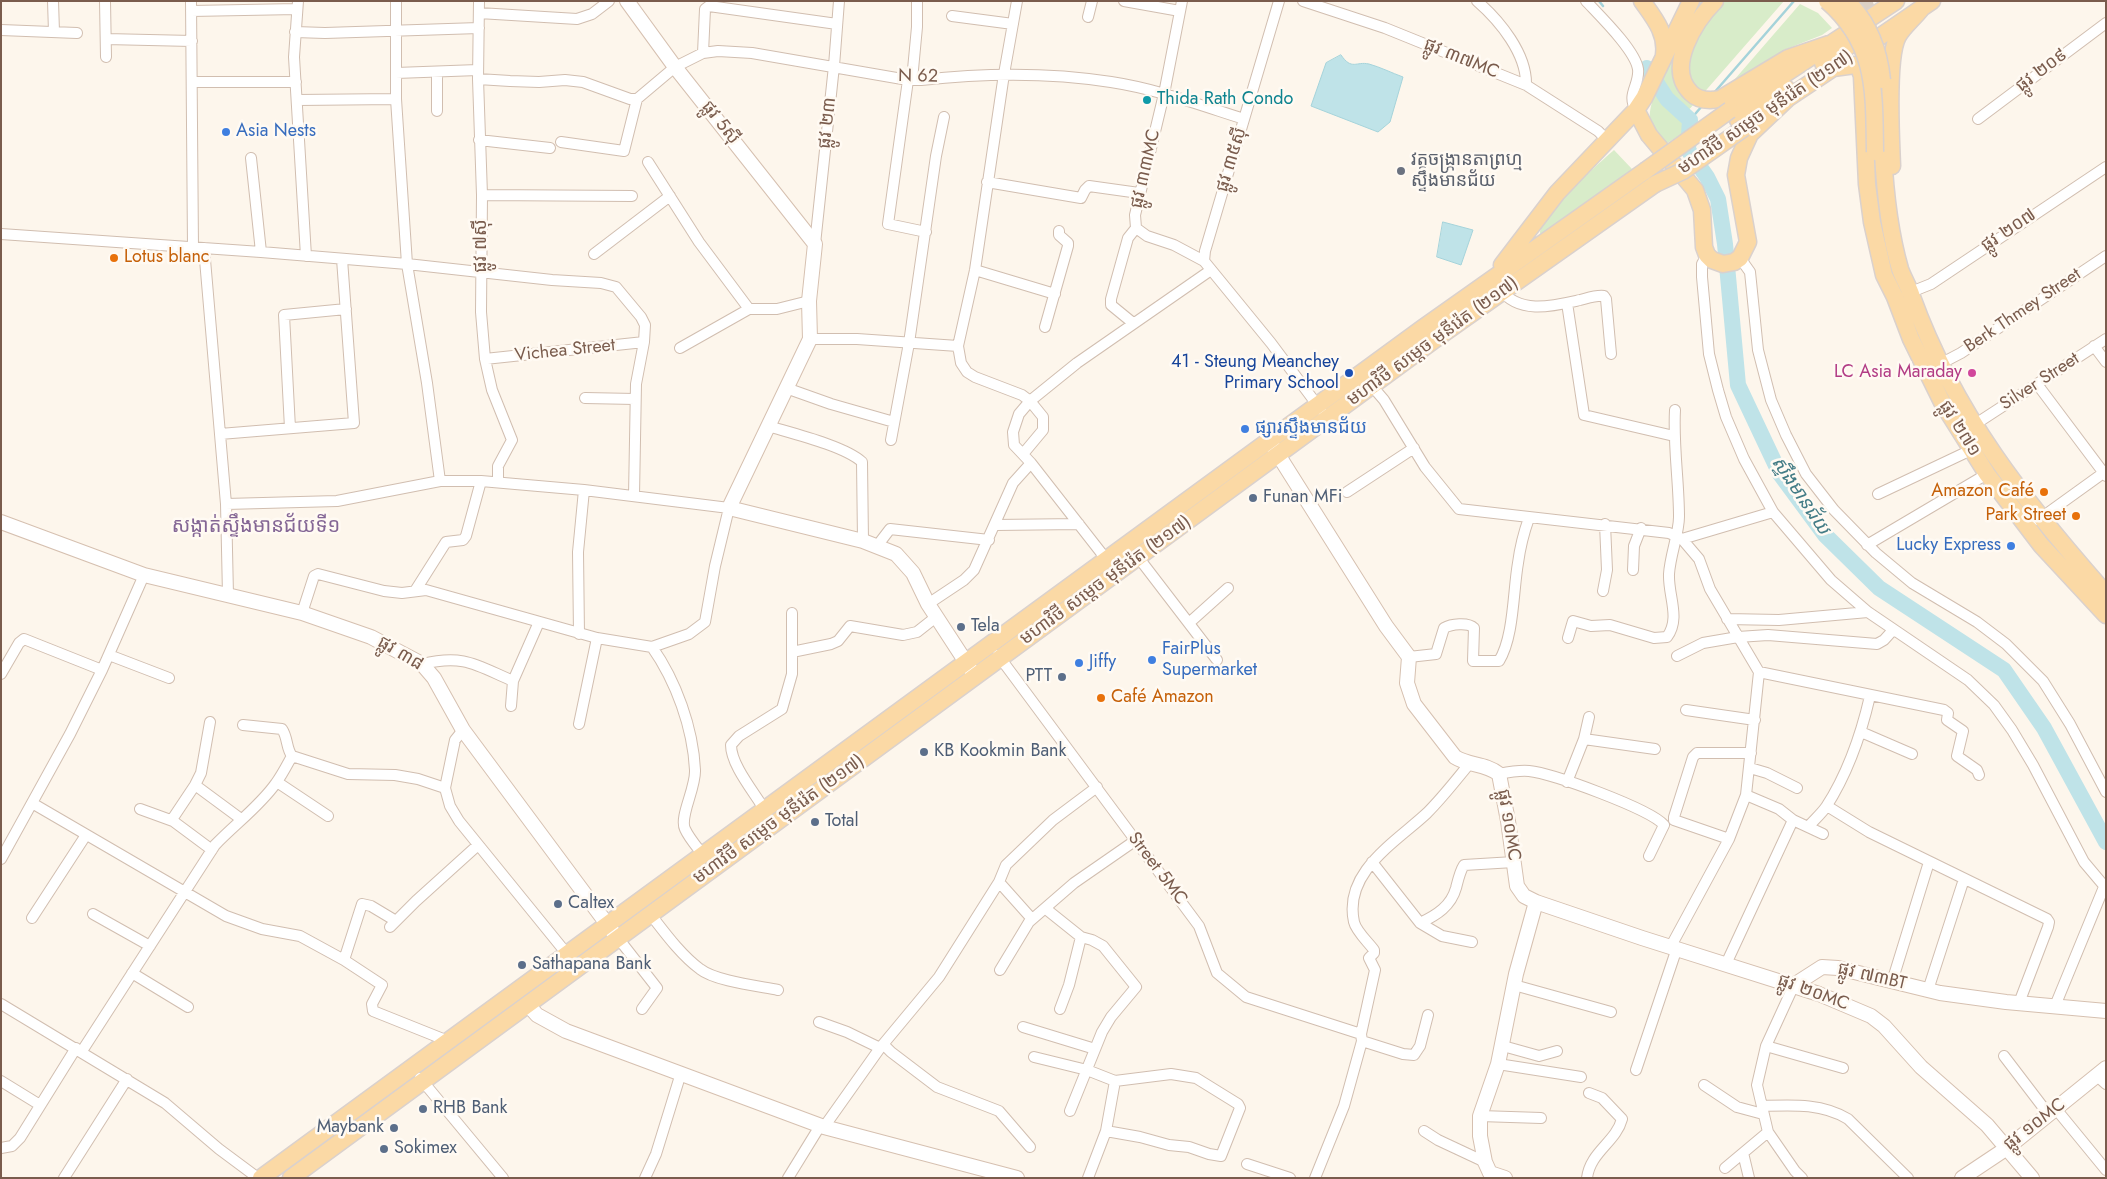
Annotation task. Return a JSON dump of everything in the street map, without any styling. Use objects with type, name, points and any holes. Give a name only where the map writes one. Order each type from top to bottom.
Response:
[{"type":"main road","points":[[1642,1],[1660,27],[1664,39],[1662,64]]},
{"type":"main road","points":[[1492,278],[1558,193],[1640,104],[1662,64],[1691,1]]},
{"type":"main road","points":[[1715,1],[1699,19],[1686,45],[1680,70],[1681,78],[1688,90],[1701,100],[1711,101],[1735,113],[1850,45]]},
{"type":"main road","points":[[1827,1],[1850,26],[1868,60],[1873,84],[1879,153]]},
{"type":"main road","points":[[1847,1],[1862,20],[1876,45],[1879,56],[1882,83],[1878,210],[1903,295]]},
{"type":"main road","name":"មហាវិថី សម្តេច មុនីរ៉េត (២១៧)","points":[[291,1178],[1502,292],[1650,177],[1829,44],[1896,1]]},
{"type":"main road","points":[[1903,295],[1893,191],[1892,63],[1898,36],[1926,5]]},
{"type":"main road","name":"មហាវិថី សម្តេច មុនីរ៉េត (២១៧)","points":[[260,1178],[1492,278],[1650,177],[1683,171],[1735,113],[1787,99],[1926,5]]},
{"type":"main road","points":[[1833,68],[1855,65],[1859,67],[1862,76],[1867,184],[1872,222],[1884,275],[1903,295]]},
{"type":"main road","points":[[1640,104],[1649,135],[1695,190],[1702,210],[1704,247],[1707,256],[1717,263],[1723,264],[1734,262],[1740,258],[1748,242],[1736,175],[1739,158],[1750,134],[1787,99]]},
{"type":"main road","name":"ផ្លូវ ២៧១","points":[[1903,295],[1974,425],[2001,466],[2034,524],[2106,615]]},
{"type":"main road","name":"ផ្លូវ ២៧១","points":[[1903,295],[1926,371],[1943,404],[1971,450],[1988,474],[2034,524],[2106,594]]},
{"type":"street","points":[[54,1],[54,32]]},
{"type":"street","points":[[105,1],[106,58]]},
{"type":"street","points":[[396,1],[396,99],[407,264],[427,383],[440,481]]},
{"type":"street","name":"ផ្លូវ ៧ស៊ី","points":[[479,1],[479,140],[482,195],[481,312],[485,359],[499,412],[512,440],[498,466],[498,482]]},
{"type":"street","points":[[479,13],[577,19],[592,14],[610,1]]},
{"type":"street","name":"ផ្លូវ 5ស៊ី","points":[[627,1],[675,67],[815,244]]},
{"type":"street","name":"ផ្លូវ ២៣","points":[[815,244],[839,1]]},
{"type":"street","points":[[917,1],[917,27],[888,224],[926,232]]},
{"type":"street","points":[[1017,1],[1004,74],[975,270],[958,346],[961,363],[967,372],[975,377],[1022,395],[1030,401],[1043,417],[1043,430],[1023,454]]},
{"type":"street","points":[[1088,17],[1092,1]]},
{"type":"street","points":[[1124,1],[1181,6]]},
{"type":"street","name":"ផ្លូវ ៣៥ស៊ី","points":[[1204,261],[1205,251],[1279,1]]},
{"type":"street","name":"ផ្លូវ ៣៧MC","points":[[1303,1],[1335,6],[1526,85],[1598,131],[1607,140]]},
{"type":"street","points":[[1477,1],[1498,23],[1518,53],[1526,74],[1526,85]]},
{"type":"street","points":[[1586,1],[1622,41],[1636,62],[1638,74],[1631,100],[1640,104]]},
{"type":"street","points":[[228,594],[226,504],[199,248],[191,6],[298,5],[295,32],[296,82],[306,256]]},
{"type":"street","points":[[704,53],[705,9],[709,6],[838,24]]},
{"type":"street","name":"ផ្លូវ ៣៣MC","points":[[1133,323],[1110,305],[1128,238],[1136,228],[1135,215],[1139,194],[1164,94],[1181,6]]},
{"type":"street","points":[[952,16],[1013,24]]},
{"type":"street","name":"ផ្លូវ ២០៩","points":[[1978,119],[2106,23]]},
{"type":"street","points":[[295,32],[325,33],[479,28]]},
{"type":"street","points":[[1,30],[77,32]]},
{"type":"street","points":[[106,39],[192,42]]},
{"type":"street","name":"N 62","points":[[637,99],[675,67],[704,53],[718,51],[752,53],[910,80],[1004,74],[1055,76],[1111,82],[1164,94],[1244,119]]},
{"type":"street","points":[[396,73],[437,72],[478,75],[510,81],[538,82],[565,80],[583,82],[630,99],[637,99],[624,151],[562,142]]},
{"type":"street","points":[[437,72],[437,112]]},
{"type":"street","points":[[193,82],[296,82]]},
{"type":"street","points":[[297,100],[396,99]]},
{"type":"street","points":[[891,440],[909,343],[936,156],[944,117]]},
{"type":"street","points":[[479,140],[550,148]]},
{"type":"street","points":[[251,158],[261,252]]},
{"type":"street","points":[[648,162],[699,242],[749,309]]},
{"type":"street","name":"ផ្លូវ ២០៧","points":[[1903,295],[1931,284],[2106,167]]},
{"type":"street","points":[[988,182],[1081,198],[1089,186],[1139,194]]},
{"type":"street","points":[[482,195],[632,196]]},
{"type":"street","points":[[594,254],[670,196]]},
{"type":"street","points":[[1136,228],[1147,236],[1174,245],[1204,261],[1328,418]]},
{"type":"street","points":[[1045,327],[1068,246],[1068,243],[1059,235],[1059,231]]},
{"type":"street","points":[[1,234],[407,264],[552,280],[601,283],[616,287],[641,317],[645,325],[635,399],[634,496]]},
{"type":"street","points":[[302,613],[314,576],[318,574],[384,591],[402,593],[426,590],[580,634],[652,647],[689,634],[705,622],[715,566],[729,508],[810,339],[809,301],[815,244]]},
{"type":"street","points":[[1707,256],[1702,264],[1702,277],[1709,354],[1718,390],[1726,417],[1744,459],[1773,512],[1831,580],[1868,612],[1968,680],[1994,705],[2033,765],[2084,862],[2105,887],[2055,1006]]},
{"type":"street","name":"Berk Thmey Street","points":[[1940,364],[1961,353],[2106,256]]},
{"type":"street","points":[[1740,258],[1750,272],[1754,325],[1763,373],[1786,435],[1806,474],[1834,510],[1867,545],[1912,583],[1977,622],[2006,644],[2043,681],[2070,724],[2106,792]]},
{"type":"street","points":[[220,434],[354,423],[342,259]]},
{"type":"street","points":[[975,270],[1055,294]]},
{"type":"street","points":[[1106,559],[1031,463],[1014,445],[1013,432],[1019,414],[1030,401],[1077,363],[1211,270]]},
{"type":"street","points":[[1492,278],[1508,299],[1527,306],[1543,306],[1599,295],[1604,296],[1606,299],[1611,354]]},
{"type":"street","points":[[680,348],[749,309],[777,309],[809,301]]},
{"type":"street","points":[[1567,302],[1584,414],[1674,436]]},
{"type":"street","points":[[290,428],[284,315],[346,309]]},
{"type":"street","points":[[810,339],[958,346]]},
{"type":"street","name":"Silver Street","points":[[1974,425],[2106,339]]},
{"type":"street","name":"Vichea Street","points":[[485,359],[644,342]]},
{"type":"street","points":[[2094,346],[2106,362]]},
{"type":"street","points":[[2034,524],[2105,473],[2038,384]]},
{"type":"street","points":[[1372,386],[1384,400],[1443,491],[1459,509],[1529,518],[1641,528],[1669,533],[1679,538],[1699,559],[1710,589],[1759,672],[1746,796],[1729,840],[1674,947],[1636,1070]]},
{"type":"street","points":[[786,388],[831,404],[894,422]]},
{"type":"street","points":[[584,398],[635,399]]},
{"type":"street","points":[[1568,638],[1571,624],[1576,621],[1591,626],[1610,625],[1654,638],[1667,637],[1672,631],[1674,615],[1669,575],[1679,538],[1674,436],[1675,410]]},
{"type":"street","points":[[768,426],[852,455],[862,462],[863,541]]},
{"type":"street","points":[[1269,440],[1386,626],[1409,657],[1436,654],[1444,628],[1449,625],[1469,624],[1474,628],[1473,661],[1499,661],[1507,638],[1518,563],[1529,518]]},
{"type":"street","points":[[1347,492],[1414,448]]},
{"type":"street","points":[[1878,494],[1971,450]]},
{"type":"street","points":[[928,604],[964,580],[974,570],[1013,483],[1031,463]]},
{"type":"street","points":[[1867,545],[1988,474]]},
{"type":"street","points":[[226,504],[337,501],[440,481],[481,481],[584,490],[729,508],[863,541],[896,554],[914,573],[928,604],[965,663],[976,676]]},
{"type":"street","points":[[415,591],[446,542],[463,540],[466,536],[481,481]]},
{"type":"street","points":[[580,634],[578,559],[584,490]]},
{"type":"street","points":[[1679,538],[1773,512]]},
{"type":"street","name":"ផ្លូវ ៣៨","points":[[1,522],[144,574],[302,613],[371,637],[422,664],[434,678],[463,730],[618,938],[658,988],[642,1009]]},
{"type":"street","points":[[995,525],[1079,524]]},
{"type":"street","points":[[1603,591],[1607,570],[1605,524]]},
{"type":"street","points":[[1633,570],[1634,546],[1641,528]]},
{"type":"street","points":[[877,546],[887,530],[890,529],[989,540]]},
{"type":"street","points":[[1138,557],[1217,660]]},
{"type":"street","points":[[1,858],[70,734],[109,655],[144,574]]},
{"type":"street","points":[[1189,623],[1228,588]]},
{"type":"street","points":[[1727,620],[1779,620],[1868,612]]},
{"type":"street","points":[[764,809],[737,766],[731,753],[731,745],[739,736],[782,709],[792,674],[792,613]]},
{"type":"street","points":[[792,652],[838,641],[850,626],[903,636],[917,632],[936,617]]},
{"type":"street","points":[[511,706],[513,681],[539,622]]},
{"type":"street","points":[[1677,656],[1703,643],[1738,637],[1768,636],[1877,644],[1884,640],[1893,630]]},
{"type":"street","points":[[579,724],[597,638]]},
{"type":"street","points":[[1,674],[19,643],[24,639],[102,670]]},
{"type":"street","name":"Street 5MC","points":[[990,644],[1199,926],[1217,972],[1246,997],[1361,1037],[1402,1054],[1414,1055],[1420,1046],[1428,1015]]},
{"type":"street","points":[[652,647],[677,689],[684,716],[695,769],[692,792],[683,815],[684,828],[703,855]]},
{"type":"street","points":[[109,655],[169,678]]},
{"type":"street","name":"ផ្លូវ ១០MC","points":[[1409,657],[1407,683],[1414,704],[1455,757],[1461,761],[1487,766],[1499,774],[1517,886],[1524,896],[1536,902]]},
{"type":"street","points":[[422,664],[451,660],[469,661],[513,681]]},
{"type":"street","points":[[1759,672],[1947,711],[1947,720],[1963,731],[1957,756],[1978,770],[1979,775]]},
{"type":"street","points":[[1808,827],[1827,806],[1848,766],[1861,732],[1870,696]]},
{"type":"street","points":[[1686,710],[1755,720]]},
{"type":"street","points":[[1567,782],[1584,739],[1589,717]]},
{"type":"street","points":[[173,821],[195,785],[204,761],[210,722]]},
{"type":"street","points":[[243,725],[282,729],[286,734],[288,751],[292,756],[348,774],[395,775],[418,779],[445,788]]},
{"type":"street","points":[[463,730],[455,740],[445,788],[454,814],[567,954]]},
{"type":"street","points":[[1861,732],[1912,754]]},
{"type":"street","points":[[1584,739],[1655,749]]},
{"type":"street","points":[[1499,774],[1528,771],[1542,773],[1612,797],[1654,817],[1664,825],[1670,826],[1674,820],[1694,757],[1697,753],[1751,753]]},
{"type":"street","points":[[1,1148],[12,1146],[16,1142],[132,974],[212,850],[241,819],[257,806],[277,782],[292,756]]},
{"type":"street","points":[[1315,1178],[1344,1106],[1375,970],[1369,958],[1374,951],[1354,924],[1355,887],[1372,862],[1427,813],[1470,763]]},
{"type":"street","points":[[1750,768],[1767,773],[1797,788]]},
{"type":"street","points":[[277,782],[328,816]]},
{"type":"street","points":[[195,785],[241,819]]},
{"type":"street","points":[[788,1178],[822,1126],[882,1047],[939,977],[999,882],[1006,865],[1053,820],[1097,787]]},
{"type":"street","points":[[1746,796],[1779,810],[1793,820],[1823,834]]},
{"type":"street","points":[[32,803],[233,919],[282,934],[300,936],[344,960],[382,985],[372,1004],[373,1011],[448,1041]]},
{"type":"street","points":[[1827,806],[1869,832],[2049,922],[2019,1003]]},
{"type":"street","points":[[140,809],[173,821],[212,850]]},
{"type":"street","points":[[1674,820],[1729,840]]},
{"type":"street","points":[[1726,964],[1793,820]]},
{"type":"street","points":[[1649,856],[1664,825]]},
{"type":"street","points":[[32,918],[86,835]]},
{"type":"street","points":[[1000,970],[1021,933],[1032,919],[1046,909],[1074,883],[1136,840]]},
{"type":"street","points":[[344,960],[362,904],[371,906],[393,924],[478,845]]},
{"type":"street","points":[[1372,862],[1420,922],[1442,936],[1472,942]]},
{"type":"street","points":[[1420,922],[1431,918],[1449,905],[1454,897],[1464,865],[1514,862]]},
{"type":"street","points":[[1892,982],[1929,862]]},
{"type":"street","points":[[1928,990],[1964,880]]},
{"type":"street","points":[[999,882],[1032,919]]},
{"type":"street","points":[[1487,1171],[1480,1136],[1480,1116],[1503,1046],[1514,984],[1536,902]]},
{"type":"street","name":"ផ្លូវ ២០MC","points":[[1536,902],[1794,985],[1849,1005],[1871,1016],[1884,1026],[1921,1066],[1987,1125],[2032,1178]]},
{"type":"street","points":[[1046,909],[1081,938],[1092,940],[1103,946],[1136,987],[1111,1017],[1095,1049],[1070,1111]]},
{"type":"street","points":[[93,914],[150,946]]},
{"type":"street","points":[[650,915],[670,939],[701,970],[718,977],[778,990]]},
{"type":"street","points":[[1060,1009],[1081,938]]},
{"type":"street","name":"ផ្លូវ ៧៣BT","points":[[1794,985],[1822,967],[1853,971],[1928,990],[2019,1003],[2106,1011]]},
{"type":"street","points":[[132,974],[188,1007]]},
{"type":"street","points":[[1514,984],[1612,1012]]},
{"type":"street","points":[[1794,985],[1766,1046],[1757,1085],[1768,1132],[1802,1178]]},
{"type":"street","points":[[1,1004],[127,1079],[165,1104],[219,1149],[260,1178]]},
{"type":"street","points":[[528,1005],[537,1015],[566,1031],[822,1126],[978,1173],[1017,1178]]},
{"type":"street","points":[[819,1022],[882,1047],[937,1087],[999,1111],[1030,1147]]},
{"type":"street","points":[[1023,1027],[1095,1049]]},
{"type":"street","points":[[1503,1046],[1539,1056],[1556,1051]]},
{"type":"street","points":[[1766,1046],[1843,1068]]},
{"type":"street","points":[[2004,1056],[2052,1112],[2106,1170]]},
{"type":"street","points":[[1034,1057],[1087,1070],[1115,1080],[1171,1074],[1196,1078],[1238,1104],[1240,1108],[1221,1156],[1189,1147],[1169,1146],[1140,1137],[1106,1131]]},
{"type":"street","points":[[1498,1064],[1581,1077]]},
{"type":"street","points":[[413,1067],[503,1178]]},
{"type":"street","points":[[645,1178],[662,1138],[682,1073]]},
{"type":"street","name":"ផ្លូវ ១០MC","points":[[1962,1178],[2007,1148],[2052,1112],[2103,1076]]},
{"type":"street","points":[[64,1178],[127,1079]]},
{"type":"street","points":[[1088,1178],[1106,1131],[1115,1080]]},
{"type":"street","points":[[1,1081],[40,1105]]},
{"type":"street","points":[[1704,1085],[1737,1107],[1763,1110],[1796,1105],[1824,1108],[1838,1112],[1848,1118],[1908,1178]]},
{"type":"street","points":[[1587,1178],[1588,1167],[1593,1158],[1620,1127],[1622,1119],[1602,1098],[1589,1093]]},
{"type":"street","points":[[1480,1116],[1541,1118]]},
{"type":"street","points":[[1424,1131],[1487,1171],[1505,1178]]},
{"type":"street","points":[[1725,1168],[1768,1132]]},
{"type":"street","points":[[1743,1153],[1749,1178]]},
{"type":"street","points":[[1247,1164],[1290,1178]]},
{"type":"green space","points":[[1700,1],[1784,1],[1687,112],[1668,94],[1660,82]]},
{"type":"green space","points":[[1800,4],[1818,13],[1832,28],[1822,35],[1784,50],[1728,87]]},
{"type":"green space","points":[[1655,92],[1662,104],[1684,123],[1683,133],[1666,144],[1650,120],[1650,109]]},
{"type":"green space","points":[[1614,150],[1632,169],[1543,236],[1540,233],[1543,224],[1550,214],[1572,189]]},
{"type":"water","points":[[1341,55],[1348,63],[1369,64],[1403,77],[1390,122],[1378,132],[1311,106],[1326,63]]},
{"type":"water","points":[[1443,222],[1473,230],[1461,265],[1437,257]]},
{"type":"waterway","name":"ស្ទឹងមានជ័យ","points":[[1599,1],[1603,6]]},
{"type":"waterway","points":[[1713,94],[1794,1]]},
{"type":"waterway","name":"ស្ទឹងមានជ័យ","points":[[1647,68],[1667,99],[1690,120],[1688,150],[1707,177],[1718,199],[1725,244],[1738,385],[1780,474],[1825,535],[1879,588],[2004,670],[2044,728],[2106,842]]},
{"type":"waterway","points":[[1690,120],[1702,106]]},
{"type":"tunnel","points":[[1864,1],[1870,17],[1868,29]]},
{"type":"place","name":"Thida Rath Condo","points":[[1147,100]]},
{"type":"place","name":"Asia Nests","points":[[226,132]]},
{"type":"place","name":"វត្តចង្ក្រានតាព្រហ្ម ស្ទឹងមានជ័យ","points":[[1401,171]]},
{"type":"place","name":"Lotus blanc","points":[[114,258]]},
{"type":"place","name":"41 - Steung Meanchey Primary School","points":[[1349,373]]},
{"type":"place","name":"LC Asia Maraday","points":[[1972,373]]},
{"type":"place","name":"ផ្សារស្ទឹងមានជ័យ","points":[[1245,429]]},
{"type":"place","name":"Amazon Café","points":[[2044,492]]},
{"type":"place","name":"Funan MFi","points":[[1253,498]]},
{"type":"place","name":"Park Street","points":[[2076,516]]},
{"type":"place","name":"Lucky Express","points":[[2011,546]]},
{"type":"place","name":"Tela","points":[[961,627]]},
{"type":"place","name":"FairPlus Supermarket","points":[[1152,660]]},
{"type":"place","name":"Jiffy","points":[[1079,663]]},
{"type":"place","name":"PTT","points":[[1062,677]]},
{"type":"place","name":"Café Amazon","points":[[1101,698]]},
{"type":"place","name":"KB Kookmin Bank","points":[[924,752]]},
{"type":"place","name":"Total","points":[[815,822]]},
{"type":"place","name":"Caltex","points":[[558,904]]},
{"type":"place","name":"Sathapana Bank","points":[[522,965]]},
{"type":"place","name":"RHB Bank","points":[[423,1109]]},
{"type":"place","name":"Maybank","points":[[394,1128]]},
{"type":"place","name":"Sokimex","points":[[384,1149]]},
{"type":"district","name":"សង្កាត់ស្ទឹងមានជ័យទី១","points":[[256,527]]}]
